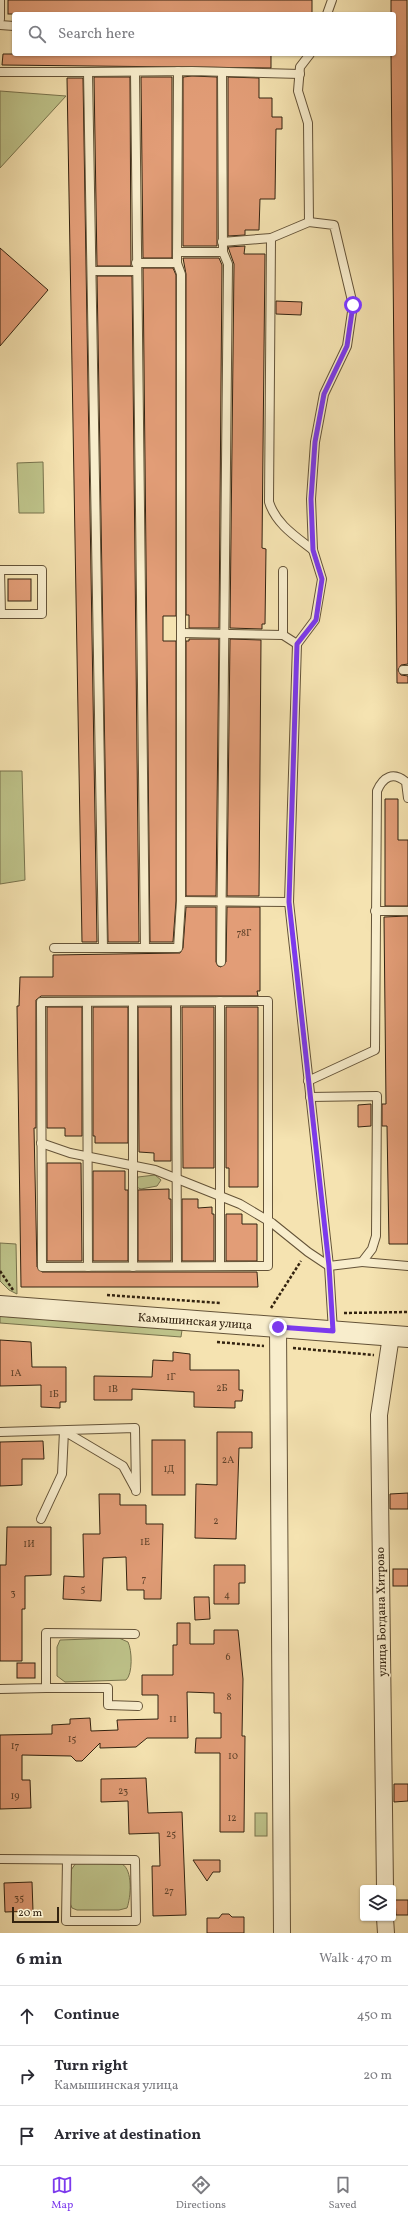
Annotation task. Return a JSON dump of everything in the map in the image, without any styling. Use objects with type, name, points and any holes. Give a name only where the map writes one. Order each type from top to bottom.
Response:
[{"type":"street","name":"Камышинская улица","points":[[5,1301],[332,1322],[400,1337]]},
{"type":"street","points":[[278,1318],[282,1933]]},
{"type":"street","name":"улица Богдана Хитрово","points":[[385,1885],[379,1415],[387,1356],[400,1337]]},
{"type":"street","points":[[385,1921],[386,1933]]},
{"type":"lane","points":[[0,0],[0,19]]},
{"type":"lane","points":[[328,12],[332,0]]},
{"type":"lane","points":[[0,26],[12,26]]},
{"type":"lane","points":[[308,56],[300,67],[298,92],[308,123],[309,222]]},
{"type":"lane","points":[[0,72],[178,71],[300,74]]},
{"type":"lane","points":[[54,948],[178,948],[181,901],[182,633],[181,274],[177,263],[178,71]]},
{"type":"lane","points":[[88,72],[103,948]]},
{"type":"lane","points":[[135,72],[136,267],[145,948]]},
{"type":"lane","points":[[221,962],[220,900],[225,634],[228,264],[222,252],[222,72]]},
{"type":"lane","points":[[222,242],[271,238],[309,222],[334,225],[353,305],[347,346],[324,394],[315,442],[311,499],[313,550],[322,579],[316,620],[297,644],[289,902],[329,1266],[332,1322]]},
{"type":"lane","points":[[271,238],[269,502],[273,515],[285,528],[313,550]]},
{"type":"lane","points":[[177,252],[222,252]]},
{"type":"lane","points":[[92,271],[177,263]]},
{"type":"lane","points":[[0,570],[42,570],[42,614],[0,614],[0,570]]},
{"type":"lane","points":[[283,571],[284,635]]},
{"type":"lane","points":[[182,633],[284,635],[297,644]]},
{"type":"lane","points":[[308,1081],[375,1050],[377,791],[380,783],[387,777],[396,776],[406,782],[408,798]]},
{"type":"lane","points":[[181,901],[220,900],[289,902]]},
{"type":"lane","points":[[376,911],[408,911]]},
{"type":"lane","points":[[220,1001],[220,1266]]},
{"type":"lane","points":[[268,1001],[268,1266],[42,1267],[41,1002],[176,1002],[268,1001]]},
{"type":"lane","points":[[87,1002],[88,1267]]},
{"type":"lane","points":[[133,1002],[133,1267]]},
{"type":"lane","points":[[176,1002],[177,1266]]},
{"type":"lane","points":[[310,1097],[377,1096],[376,1236],[372,1249],[362,1262]]},
{"type":"lane","points":[[41,1143],[88,1156],[155,1170],[240,1204],[268,1221],[308,1252],[329,1266],[362,1262],[408,1266]]},
{"type":"lane","points":[[0,1432],[135,1428],[136,1491],[123,1466],[64,1431]]},
{"type":"lane","points":[[41,1518],[62,1474],[64,1431]]},
{"type":"lane","points":[[46,1688],[46,1633],[135,1634]]},
{"type":"lane","points":[[0,1690],[108,1688],[108,1705],[138,1706]]},
{"type":"lane","points":[[0,1859],[135,1860],[136,1921],[66,1921],[67,1860]]},
{"type":"path","points":[[271,1308],[308,1252]]},
{"type":"path","points":[[0,1271],[5,1301]]},
{"type":"path","points":[[101,1295],[225,1304]]},
{"type":"path","points":[[263,1307],[271,1308],[278,1318]]},
{"type":"path","points":[[332,1322],[408,1312]]},
{"type":"path","points":[[209,1341],[387,1356]]},
{"type":"green space","points":[[0,91],[66,96],[0,168]]},
{"type":"green space","points":[[43,462],[44,513],[19,513],[17,463]]},
{"type":"green space","points":[[0,771],[22,771],[25,880],[0,884]]},
{"type":"green space","points":[[155,1175],[161,1180],[157,1186],[141,1189],[136,1187],[138,1177]]},
{"type":"green space","points":[[0,1243],[16,1244],[17,1294],[9,1290],[0,1281]]},
{"type":"green space","points":[[0,1316],[182,1330],[181,1337],[0,1323]]},
{"type":"green space","points":[[119,1638],[128,1642],[130,1650],[131,1667],[130,1673],[126,1680],[65,1682],[57,1676],[57,1647],[60,1640]]},
{"type":"green space","points":[[255,1813],[267,1813],[267,1836],[255,1836]]},
{"type":"green space","points":[[76,1863],[122,1864],[126,1867],[130,1884],[127,1908],[119,1910],[77,1910],[72,1908],[70,1903],[71,1870]]},
{"type":"building","points":[[8,0],[312,0],[312,12],[12,12],[12,14],[8,14]]},
{"type":"building","points":[[391,0],[407,0],[408,664],[401,665],[398,670],[401,675],[408,676],[408,683],[397,683],[391,56],[396,56],[396,12],[391,12]]},
{"type":"building","points":[[3,54],[12,54],[12,56],[271,56],[271,68],[2,65]]},
{"type":"building","points":[[94,77],[130,77],[131,266],[97,266]]},
{"type":"building","points":[[141,77],[172,77],[172,258],[143,258]]},
{"type":"building","points":[[183,77],[217,77],[217,246],[183,246]]},
{"type":"building","points":[[228,77],[259,78],[259,98],[272,98],[272,117],[282,117],[282,129],[276,129],[275,199],[260,199],[259,230],[245,230],[245,235],[228,236]]},
{"type":"building","points":[[67,78],[83,78],[97,942],[82,942]]},
{"type":"building","points":[[245,246],[244,254],[265,254],[262,548],[266,549],[265,624],[262,624],[262,629],[230,628],[234,264],[228,247]]},
{"type":"building","points":[[0,248],[48,290],[0,346]]},
{"type":"building","points":[[183,258],[219,258],[222,265],[219,628],[189,628],[189,615],[186,615],[186,274]]},
{"type":"building","points":[[143,268],[173,268],[176,275],[176,616],[163,616],[163,641],[176,641],[176,901],[173,942],[150,942]]},
{"type":"building","points":[[97,276],[132,276],[139,942],[108,942]]},
{"type":"building","points":[[276,301],[302,302],[301,315],[276,314]]},
{"type":"building","points":[[8,579],[31,579],[31,601],[8,601]]},
{"type":"building","points":[[189,639],[219,639],[216,896],[186,896],[186,641],[189,641]]},
{"type":"building","points":[[230,639],[261,640],[259,896],[227,896]]},
{"type":"building","points":[[385,799],[398,799],[398,840],[408,840],[408,906],[385,906]]},
{"type":"building","points":[[186,907],[216,907],[216,962],[218,966],[221,967],[226,962],[227,907],[260,907],[260,991],[257,991],[258,996],[41,996],[36,1000],[36,1128],[34,1128],[37,1267],[42,1272],[257,1272],[258,1287],[21,1287],[17,1006],[19,1006],[20,977],[53,977],[53,955],[180,953],[183,948]]},
{"type":"building","points":[[408,916],[408,1244],[389,1244],[387,1126],[382,1126],[382,1104],[386,1104],[384,917]]},
{"type":"building","points":[[47,1007],[82,1007],[82,1136],[65,1136],[65,1128],[47,1128]]},
{"type":"building","points":[[93,1007],[128,1007],[128,1143],[95,1143],[95,1136],[93,1136]]},
{"type":"building","points":[[138,1007],[171,1007],[171,1161],[154,1161],[154,1153],[139,1152]]},
{"type":"building","points":[[182,1007],[214,1007],[214,1168],[183,1168]]},
{"type":"building","points":[[226,1007],[258,1007],[258,1187],[229,1187],[229,1168],[226,1168]]},
{"type":"building","points":[[371,1104],[371,1126],[358,1127],[358,1105]]},
{"type":"building","points":[[47,1163],[81,1163],[82,1261],[47,1261]]},
{"type":"building","points":[[93,1171],[125,1171],[125,1190],[128,1190],[128,1261],[93,1261]]},
{"type":"building","points":[[169,1189],[169,1199],[171,1199],[171,1261],[138,1261],[138,1190]]},
{"type":"building","points":[[182,1199],[198,1199],[198,1208],[212,1207],[212,1214],[214,1214],[214,1261],[182,1261]]},
{"type":"building","points":[[226,1214],[242,1214],[242,1224],[257,1224],[257,1261],[226,1261]]},
{"type":"building","points":[[0,1340],[31,1342],[32,1367],[66,1367],[66,1402],[60,1402],[60,1408],[41,1407],[41,1385],[0,1386]]},
{"type":"building","points":[[173,1352],[190,1354],[190,1370],[239,1370],[239,1390],[243,1390],[242,1401],[235,1401],[235,1408],[194,1407],[194,1392],[132,1389],[132,1400],[94,1400],[94,1376],[152,1377],[153,1360],[173,1361]]},
{"type":"building","points":[[217,1432],[252,1432],[252,1448],[239,1448],[236,1539],[195,1538],[196,1484],[217,1485]]},
{"type":"building","points":[[152,1440],[185,1440],[185,1495],[152,1495]]},
{"type":"building","points":[[43,1441],[44,1459],[22,1459],[22,1485],[0,1486],[0,1442]]},
{"type":"building","points":[[408,1493],[408,1509],[390,1509],[390,1494]]},
{"type":"building","points":[[99,1494],[120,1494],[120,1505],[146,1505],[146,1524],[163,1524],[161,1599],[144,1599],[144,1590],[127,1590],[126,1557],[103,1558],[101,1601],[63,1599],[64,1576],[84,1577],[83,1534],[100,1534]]},
{"type":"building","points":[[7,1527],[51,1527],[51,1575],[25,1576],[25,1609],[22,1609],[22,1661],[0,1661],[0,1565],[6,1565]]},
{"type":"building","points":[[214,1565],[245,1565],[245,1583],[239,1583],[239,1604],[214,1604]]},
{"type":"building","points":[[393,1569],[408,1569],[408,1586],[393,1586]]},
{"type":"building","points":[[194,1597],[209,1597],[210,1619],[195,1620]]},
{"type":"building","points":[[177,1623],[190,1623],[190,1644],[214,1644],[214,1630],[238,1630],[243,1679],[242,1736],[245,1736],[244,1832],[220,1832],[220,1753],[195,1753],[196,1738],[221,1738],[221,1713],[214,1713],[214,1693],[187,1692],[188,1738],[147,1738],[136,1747],[100,1748],[100,1743],[82,1761],[76,1761],[71,1756],[22,1755],[22,1780],[30,1780],[31,1808],[0,1809],[0,1735],[52,1734],[52,1725],[70,1724],[70,1719],[90,1718],[91,1731],[118,1730],[117,1720],[158,1719],[158,1695],[142,1695],[142,1675],[173,1675],[173,1645],[177,1645]]},
{"type":"building","points":[[17,1663],[35,1663],[35,1678],[17,1678]]},
{"type":"building","points":[[146,1778],[148,1813],[182,1812],[186,1915],[153,1916],[152,1866],[160,1866],[159,1833],[129,1834],[128,1801],[101,1802],[101,1779]]},
{"type":"building","points":[[394,1784],[408,1784],[408,1801],[394,1802]]},
{"type":"building","points":[[193,1860],[220,1860],[220,1872],[213,1872],[207,1881]]},
{"type":"building","points":[[32,1882],[33,1911],[5,1912],[4,1883]]},
{"type":"building","points":[[396,1900],[408,1900],[408,1915],[396,1915]]},
{"type":"building","points":[[222,1914],[229,1914],[232,1917],[244,1917],[244,1933],[207,1933],[207,1918],[219,1918]]},
{"type":"route","points":[[278,1327],[333,1331],[329,1266],[289,902],[297,644],[316,620],[322,579],[313,550],[311,499],[315,442],[324,394],[347,346],[353,305]]}]
